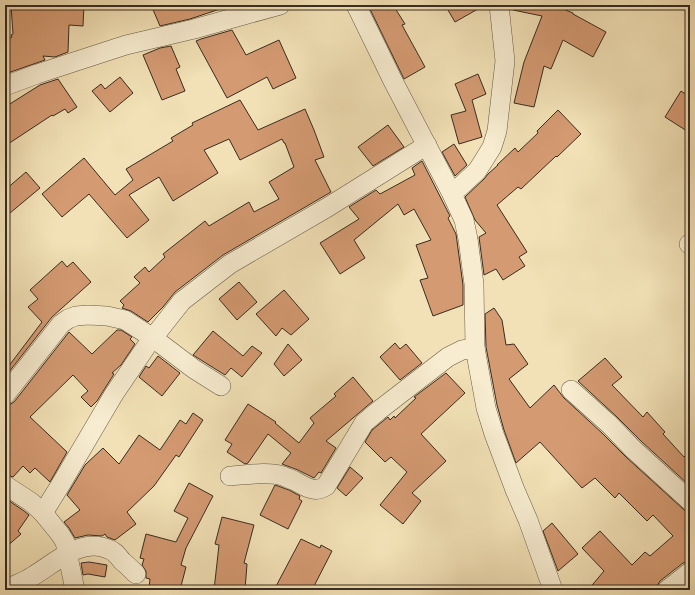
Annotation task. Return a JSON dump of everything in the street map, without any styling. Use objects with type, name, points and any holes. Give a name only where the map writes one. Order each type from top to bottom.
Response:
[{"type":"street","points":[[5,86],[126,45],[194,29],[280,5]]},
{"type":"street","points":[[356,5],[464,220],[474,284],[475,348],[486,408],[494,434],[528,520],[553,590]]},
{"type":"street","points":[[452,194],[477,171],[492,147],[496,131],[505,61],[499,5]]},
{"type":"street","points":[[43,513],[114,394],[148,344],[182,301],[230,264],[328,207],[427,145]]},
{"type":"street","points":[[5,396],[60,324],[76,316],[88,315],[107,316],[125,320],[153,338],[194,369],[221,386]]},
{"type":"street","points":[[230,476],[269,474],[280,475],[308,488],[322,489],[326,486],[364,423],[448,357],[462,350],[475,348]]},
{"type":"street","points":[[571,390],[690,501]]},
{"type":"street","points":[[5,485],[31,502],[43,513],[60,534],[65,542],[75,590]]},
{"type":"street","points":[[5,590],[31,577],[67,554],[88,546],[107,548],[114,552],[136,574]]},
{"type":"street","points":[[667,590],[690,572]]},
{"type":"building","points":[[11,5],[84,5],[83,26],[69,25],[68,52],[55,57],[43,56],[45,60],[5,74],[5,40],[12,37],[11,35],[13,34]]},
{"type":"building","points":[[151,5],[223,5],[223,8],[190,19],[160,26]]},
{"type":"building","points":[[368,5],[393,5],[405,24],[402,25],[425,67],[404,79]]},
{"type":"building","points":[[445,5],[485,5],[455,22]]},
{"type":"building","points":[[514,5],[553,5],[573,13],[606,32],[593,57],[563,40],[551,69],[544,66],[534,107],[514,103],[524,62],[542,16],[513,10]]},
{"type":"building","points":[[232,30],[246,55],[279,40],[296,78],[273,89],[267,77],[227,98],[196,41]]},
{"type":"building","points":[[171,46],[180,67],[176,69],[185,91],[162,100],[143,55],[160,48]]},
{"type":"building","points":[[478,74],[486,94],[472,100],[482,137],[459,144],[451,115],[466,111],[455,84]]},
{"type":"building","points":[[120,77],[133,93],[110,112],[92,91],[101,84],[105,89]]},
{"type":"building","points":[[58,79],[77,107],[68,113],[65,109],[53,116],[52,115],[5,146],[5,107],[40,85]]},
{"type":"building","points":[[681,91],[690,97],[690,133],[665,117]]},
{"type":"building","points":[[240,100],[258,130],[305,109],[324,157],[315,160],[331,192],[223,255],[175,292],[148,322],[131,311],[122,308],[124,305],[120,301],[140,283],[134,277],[145,267],[149,272],[165,257],[163,254],[205,221],[209,226],[249,202],[254,212],[279,199],[269,182],[294,167],[282,139],[240,160],[229,139],[204,150],[218,173],[173,201],[159,177],[129,195],[149,220],[127,238],[89,194],[62,217],[42,194],[84,158],[115,195],[133,180],[126,169],[173,141],[171,138],[193,125],[192,123]]},
{"type":"building","points":[[558,110],[581,134],[521,189],[518,187],[497,205],[527,252],[519,257],[525,266],[503,280],[496,269],[484,275],[479,237],[486,233],[475,220],[465,197],[515,148],[518,152],[538,133],[537,131]]},
{"type":"building","points":[[388,125],[404,147],[373,166],[358,147]]},
{"type":"building","points":[[454,144],[467,165],[455,176],[442,152]]},
{"type":"building","points":[[422,161],[450,216],[448,218],[456,234],[463,285],[463,305],[433,316],[420,280],[428,278],[416,245],[431,240],[414,209],[404,215],[398,204],[354,240],[365,258],[340,274],[320,243],[359,219],[349,207],[376,190],[380,194],[415,175],[412,168]]},
{"type":"building","points":[[26,172],[40,188],[10,213],[5,207],[5,190]]},
{"type":"building","points":[[62,261],[67,267],[73,262],[91,282],[52,317],[5,377],[5,371],[42,322],[28,307],[38,299],[30,290]]},
{"type":"building","points":[[239,282],[257,302],[237,320],[219,299]]},
{"type":"building","points":[[284,290],[309,319],[291,335],[282,328],[276,336],[256,314]]},
{"type":"building","points":[[494,308],[502,320],[506,345],[514,344],[528,364],[509,379],[530,408],[554,385],[564,398],[626,457],[683,509],[690,512],[690,561],[683,563],[660,581],[656,590],[588,590],[604,571],[582,548],[600,531],[632,565],[645,552],[650,556],[673,536],[653,515],[647,521],[619,493],[615,498],[595,478],[582,488],[540,442],[516,463],[497,405],[486,347],[485,314]]},
{"type":"building","points":[[117,330],[121,330],[132,337],[130,339],[135,344],[121,365],[112,373],[114,374],[97,401],[91,407],[81,397],[88,391],[73,375],[30,417],[67,452],[50,482],[35,468],[30,473],[23,466],[13,477],[5,474],[5,406],[14,402],[69,332],[92,354]]},
{"type":"building","points":[[213,331],[243,356],[252,346],[262,353],[242,377],[231,368],[225,375],[193,355]]},
{"type":"building","points":[[395,343],[400,349],[406,344],[422,363],[400,380],[380,357]]},
{"type":"building","points":[[288,344],[302,360],[284,376],[274,364]]},
{"type":"building","points":[[158,356],[180,373],[162,396],[139,377],[146,366],[149,368]]},
{"type":"building","points":[[605,358],[622,377],[612,385],[643,417],[647,412],[665,432],[663,434],[684,457],[690,452],[690,486],[578,381]]},
{"type":"building","points":[[446,373],[465,393],[421,434],[446,461],[412,493],[421,501],[403,524],[380,505],[407,472],[391,457],[385,462],[365,442],[372,430],[388,417],[390,420],[394,416],[395,418],[416,398],[414,397]]},
{"type":"building","points":[[353,377],[373,401],[326,441],[336,448],[321,473],[319,472],[314,478],[282,464],[291,453],[268,434],[248,463],[245,464],[227,452],[232,444],[225,440],[248,404],[276,422],[275,423],[299,443],[314,423],[310,418],[336,396],[334,394]]},
{"type":"building","points":[[193,413],[203,420],[179,457],[176,455],[154,486],[127,512],[136,524],[115,540],[107,537],[105,534],[102,536],[88,535],[75,538],[64,522],[80,510],[67,495],[85,465],[103,448],[119,464],[139,435],[160,450],[180,420],[186,424]]},
{"type":"building","points":[[350,467],[363,478],[346,496],[337,488]]},
{"type":"building","points":[[189,483],[213,496],[186,548],[181,565],[186,567],[180,590],[160,590],[149,588],[150,579],[146,578],[146,571],[142,565],[144,559],[140,558],[146,534],[176,542],[188,518],[174,511]]},
{"type":"building","points":[[275,485],[300,496],[299,499],[302,501],[288,529],[260,515]]},
{"type":"building","points":[[5,498],[29,515],[18,531],[21,534],[5,548]]},
{"type":"building","points":[[222,517],[254,525],[244,563],[247,564],[245,590],[214,590],[219,545],[215,544]]},
{"type":"building","points":[[552,523],[578,554],[558,571],[543,531]]},
{"type":"building","points":[[301,539],[320,548],[321,545],[332,551],[312,590],[274,590]]},
{"type":"building","points":[[89,562],[107,565],[105,577],[88,574],[83,575],[81,563]]}]
